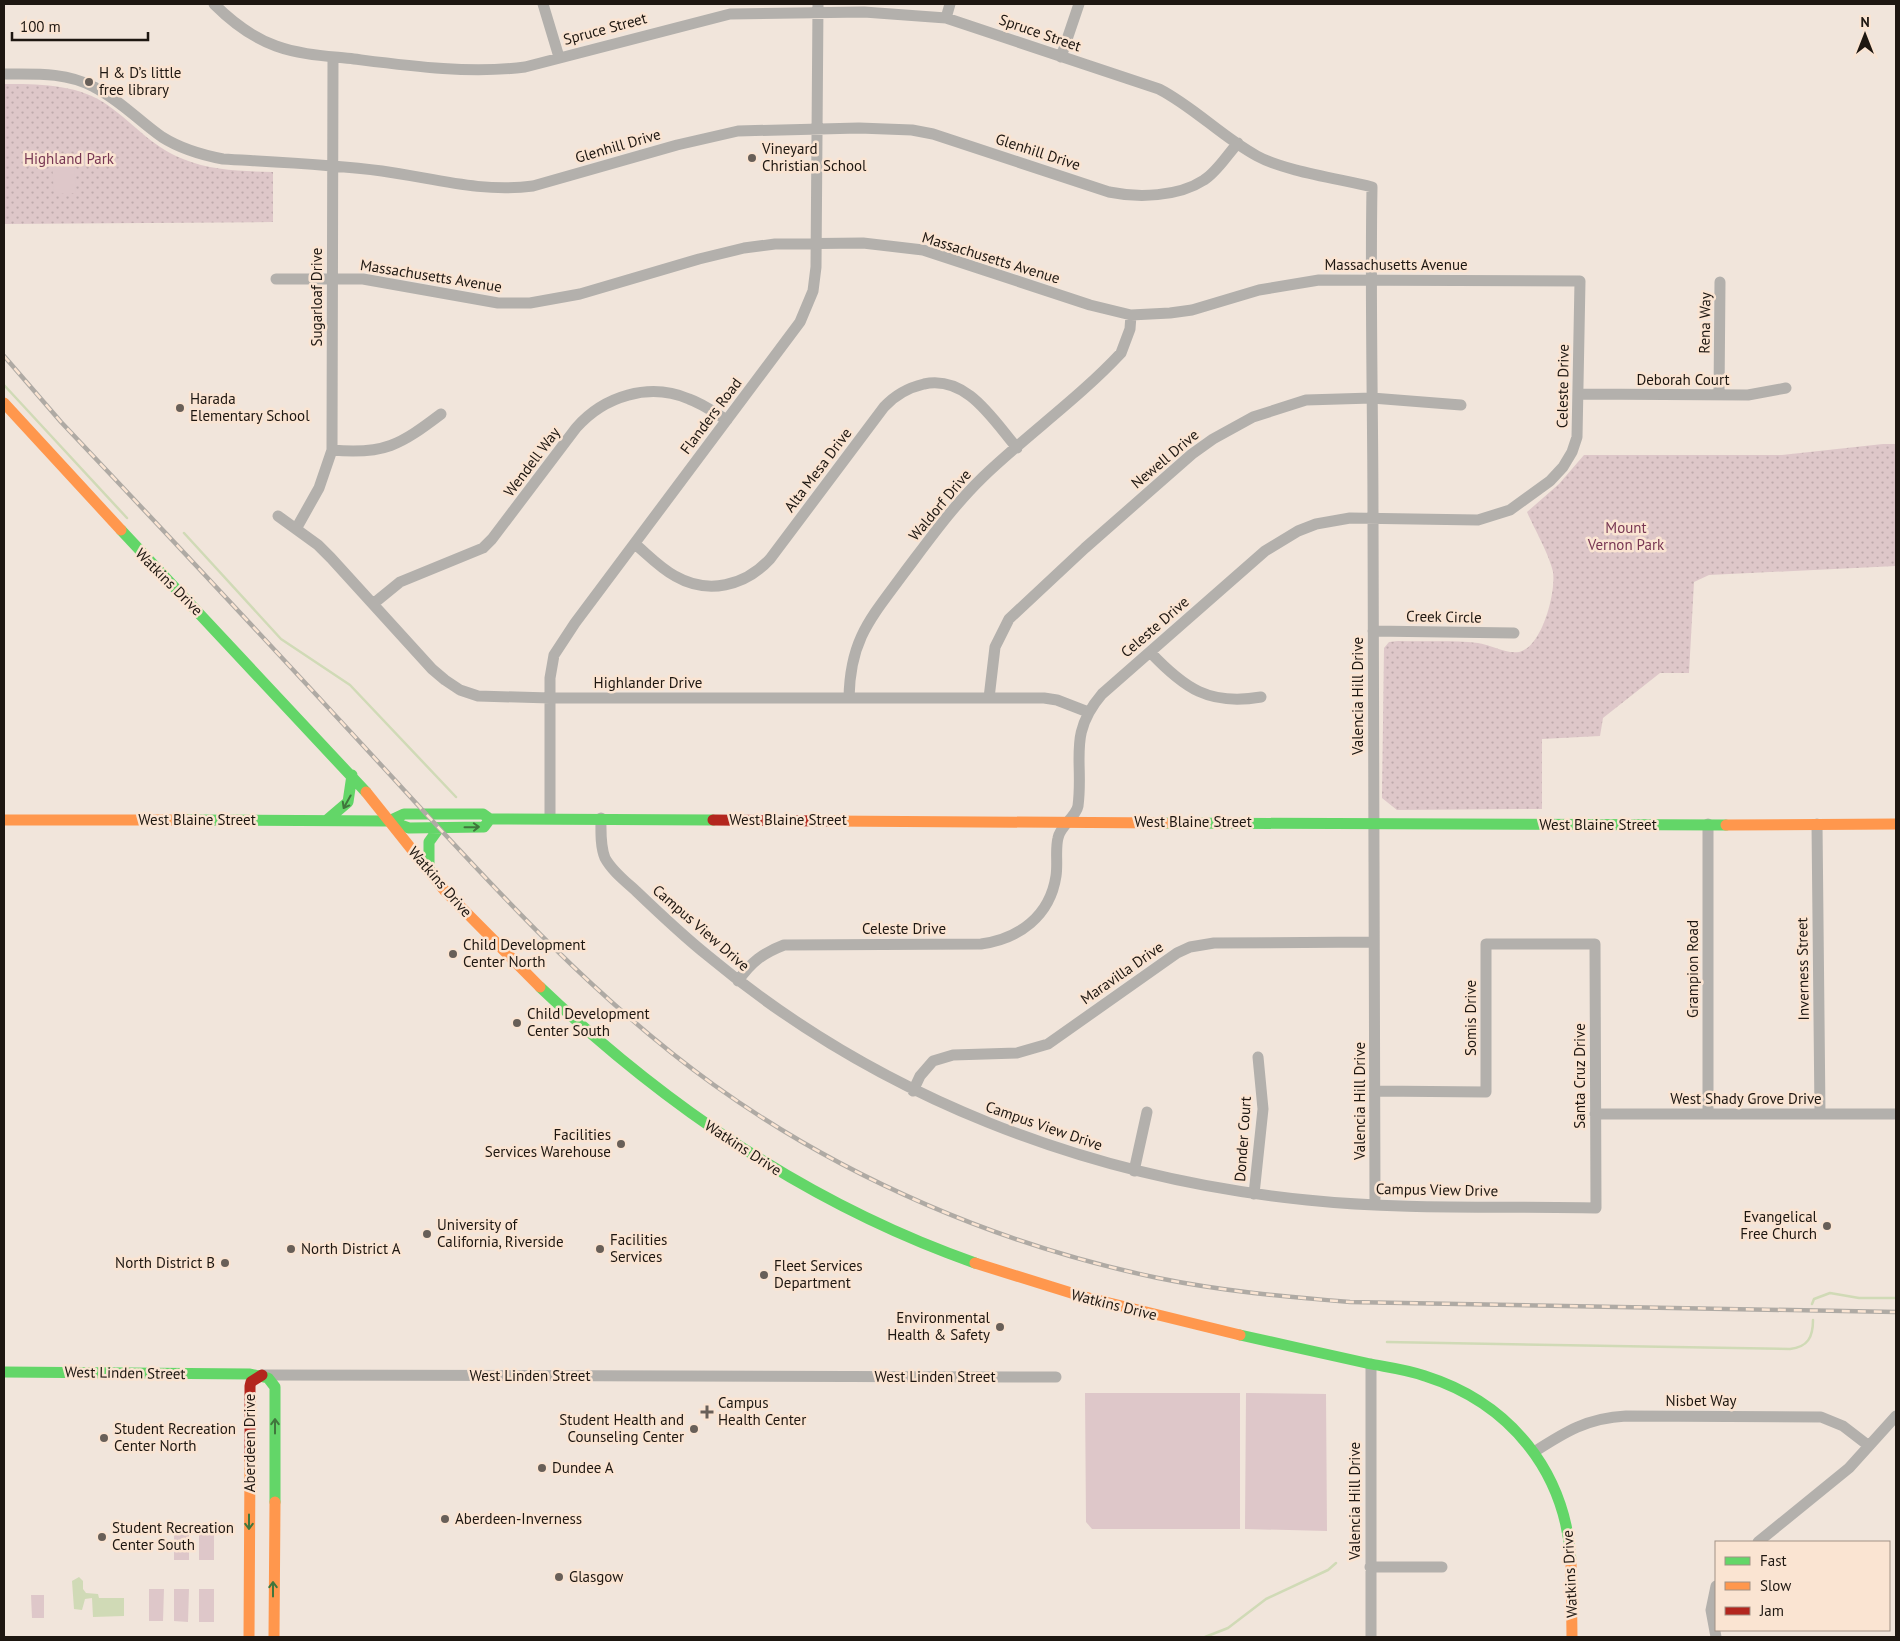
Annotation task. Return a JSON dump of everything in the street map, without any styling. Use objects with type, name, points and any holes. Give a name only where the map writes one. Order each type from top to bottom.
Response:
[{"type":"street","name":"Spruce Street","points":[[214,4],[233,22],[266,42],[296,52],[407,66],[490,70],[525,67],[730,14],[818,8],[946,18],[1159,89],[1184,104],[1258,156],[1275,164],[1372,187]]},
{"type":"street","points":[[543,4],[559,57]]},
{"type":"street","points":[[946,18],[950,4]]},
{"type":"street","points":[[1061,57],[1079,4]]},
{"type":"street","name":"Flanders Road","points":[[550,818],[550,698],[551,665],[554,655],[575,623],[800,322],[813,291],[817,244],[818,8]]},
{"type":"street","name":"Sugarloaf Drive","points":[[296,529],[319,488],[332,450],[333,57]]},
{"type":"street","name":"Glenhill Drive","points":[[4,74],[52,74],[93,86],[114,98],[163,137],[202,155],[223,159],[332,166],[399,174],[478,188],[513,188],[541,183],[710,137],[762,129],[817,128],[889,129],[933,134],[1125,195],[1169,192],[1204,180],[1238,143]]},
{"type":"street","name":"Valencia Hill Drive","points":[[1372,187],[1370,280],[1373,518],[1372,824],[1375,1205]]},
{"type":"street","name":"Massachusetts Avenue","points":[[276,279],[371,280],[498,303],[530,303],[580,294],[699,258],[744,248],[775,244],[863,243],[923,250],[1090,305],[1131,315],[1192,310],[1259,290],[1296,282],[1370,280],[1580,281]]},
{"type":"street","name":"Celeste Drive","points":[[738,981],[753,960],[784,945],[981,944],[1000,942],[1016,935],[1042,912],[1050,897],[1056,878],[1058,836],[1078,808],[1078,748],[1081,731],[1088,712],[1102,694],[1280,540],[1316,524],[1342,519],[1478,520],[1493,517],[1516,506],[1550,481],[1563,467],[1572,452],[1579,422],[1580,281]]},
{"type":"street","name":"Rena Way","points":[[1719,395],[1720,282]]},
{"type":"street","name":"Waldorf Drive","points":[[849,698],[853,656],[863,630],[940,526],[967,493],[1121,353],[1130,329],[1131,315]]},
{"type":"street","name":"Alta Mesa Drive","points":[[635,544],[674,576],[690,582],[716,585],[740,582],[750,577],[770,560],[884,407],[893,397],[915,386],[939,383],[963,390],[975,400],[1017,448]]},
{"type":"street","name":"Deborah Court","points":[[1579,394],[1748,395],[1786,388]]},
{"type":"street","name":"Wendell Way","points":[[373,604],[405,580],[483,548],[492,539],[586,416],[609,402],[624,396],[666,392],[698,402],[727,420]]},
{"type":"street","name":"Newell Drive","points":[[989,698],[995,647],[1009,619],[1085,548],[1192,454],[1232,427],[1284,405],[1306,400],[1372,398],[1461,405]]},
{"type":"street","name":"Watkins Drive","points":[[4,403],[145,558],[352,775],[429,871],[501,949],[613,1054],[743,1151],[822,1196],[908,1238],[1005,1275],[1140,1312],[1424,1375],[1466,1392],[1505,1419],[1521,1434],[1534,1452],[1558,1496],[1567,1522],[1570,1545],[1572,1637]]},
{"type":"street","points":[[332,450],[356,452],[385,448],[417,432],[441,414]]},
{"type":"street","name":"Highlander Drive","points":[[278,516],[324,551],[432,669],[460,690],[478,696],[550,698],[1044,698],[1057,700],[1088,712]]},
{"type":"street","name":"Creek Circle","points":[[1373,631],[1514,633]]},
{"type":"street","points":[[1150,652],[1172,675],[1198,692],[1232,700],[1261,697]]},
{"type":"street","points":[[328,820],[348,804],[351,797],[352,775]]},
{"type":"street","name":"West Blaine Street","points":[[389,821],[404,814],[483,814],[490,819],[601,818],[1372,824],[1896,824]]},
{"type":"street","name":"Campus View Drive","points":[[601,818],[604,856],[614,870],[671,925],[738,981],[820,1038],[865,1066],[913,1091],[1046,1146],[1134,1171],[1254,1194],[1375,1205],[1596,1208]]},
{"type":"street","name":"West Blaine Street","points":[[4,820],[389,821],[410,828],[439,828],[484,827],[490,819]]},
{"type":"street","name":"Grampion Road","points":[[1708,824],[1708,1114]]},
{"type":"street","name":"Inverness Street","points":[[1817,824],[1820,1114]]},
{"type":"street","points":[[429,871],[428,842],[433,832],[439,828]]},
{"type":"street","name":"Maravilla Drive","points":[[913,1091],[927,1067],[943,1057],[1017,1053],[1048,1044],[1164,961],[1190,947],[1214,943],[1373,942]]},
{"type":"street","name":"Somis Drive","points":[[1374,1091],[1486,1092],[1486,944]]},
{"type":"street","name":"Santa Cruz Drive","points":[[1486,944],[1595,944],[1596,1208]]},
{"type":"street","name":"Donder Court","points":[[1254,1194],[1263,1109],[1258,1057]]},
{"type":"street","points":[[1134,1171],[1147,1112]]},
{"type":"street","name":"West Shady Grove Drive","points":[[1595,1114],[1896,1114]]},
{"type":"street","name":"Valencia Hill Drive","points":[[1371,1364],[1371,1637]]},
{"type":"street","name":"West Linden Street","points":[[4,1372],[262,1375],[1056,1377]]},
{"type":"street","name":"Aberdeen Drive","points":[[249,1637],[250,1382],[262,1375],[270,1378],[275,1387],[274,1637]]},
{"type":"street","name":"Nisbet Way","points":[[1534,1452],[1572,1428],[1594,1419],[1626,1416],[1820,1418],[1844,1426],[1869,1446]]},
{"type":"street","points":[[1759,1541],[1834,1481],[1896,1416]]},
{"type":"street","points":[[1370,1567],[1442,1567]]},
{"type":"street","points":[[1715,1591],[1711,1610],[1716,1637]]},
{"type":"green space","name":"Highland Park","points":[[4,84],[68,88],[103,102],[161,148],[183,159],[216,168],[273,172],[273,222],[4,224]]},
{"type":"green space","points":[[74,159],[76,193],[54,194],[52,160]]},
{"type":"green space","name":"Mount Vernon Park","points":[[1896,444],[1896,566],[1709,575],[1694,582],[1689,673],[1660,673],[1603,718],[1600,736],[1542,739],[1542,809],[1397,810],[1382,798],[1384,648],[1389,642],[1398,641],[1478,643],[1514,652],[1527,648],[1541,630],[1546,618],[1552,593],[1553,572],[1549,558],[1527,512],[1559,484],[1584,455],[1782,455]]},
{"type":"green space","points":[[1085,1393],[1240,1393],[1240,1529],[1092,1529],[1086,1522]]},
{"type":"green space","points":[[1246,1393],[1326,1394],[1327,1531],[1245,1529]]},
{"type":"green space","points":[[174,1527],[189,1527],[189,1560],[174,1560]]},
{"type":"green space","points":[[199,1527],[214,1527],[214,1560],[199,1560]]},
{"type":"green space","points":[[149,1589],[164,1589],[163,1621],[149,1621]]},
{"type":"green space","points":[[174,1589],[189,1589],[188,1622],[174,1621]]},
{"type":"green space","points":[[199,1589],[214,1589],[214,1622],[199,1622]]},
{"type":"green space","points":[[31,1595],[44,1595],[44,1618],[32,1618]]},
{"type":"shaded area","points":[[79,1577],[83,1581],[83,1589],[86,1593],[98,1594],[99,1598],[124,1598],[124,1616],[93,1617],[92,1598],[85,1599],[82,1610],[74,1609],[72,1581]]},
{"type":"waterway","points":[[4,385],[127,518]]},
{"type":"waterway","points":[[184,533],[281,639],[350,685],[456,797]]},
{"type":"waterway","points":[[1812,1304],[1814,1299],[1830,1293],[1859,1298],[1896,1298]]},
{"type":"waterway","points":[[1387,1342],[1790,1349],[1801,1346],[1808,1340],[1812,1331],[1813,1320]]},
{"type":"waterway","points":[[1205,1637],[1228,1628],[1266,1599],[1328,1570],[1336,1563]]},
{"type":"railway","points":[[4,356],[61,422],[460,851],[581,974],[668,1050],[714,1085],[764,1119],[870,1179],[983,1227],[1040,1247],[1158,1278],[1230,1290],[1350,1302],[1896,1312]]},
{"type":"traffic: fast","points":[[121,530],[366,792]]},
{"type":"traffic: fast","points":[[327,820],[348,802],[352,775]]},
{"type":"traffic: fast","points":[[389,821],[404,814],[483,814],[490,819],[713,820]]},
{"type":"traffic: fast","points":[[187,820],[389,821],[409,828],[484,827],[490,819]]},
{"type":"traffic: fast","points":[[1165,823],[1726,825]]},
{"type":"traffic: fast","points":[[429,871],[429,842],[439,828]]},
{"type":"traffic: fast","points":[[540,987],[638,1073],[690,1112],[743,1148],[798,1182],[855,1212],[914,1239],[975,1263]]},
{"type":"traffic: fast","points":[[1240,1335],[1418,1374],[1455,1388],[1483,1404],[1507,1423],[1528,1445],[1545,1470],[1558,1498],[1566,1528],[1571,1560]]},
{"type":"traffic: fast","points":[[4,1372],[250,1374],[268,1378],[275,1387],[275,1502]]},
{"type":"traffic: slow","points":[[4,403],[121,530]]},
{"type":"traffic: slow","points":[[366,792],[445,891],[540,987]]},
{"type":"traffic: slow","points":[[4,820],[187,820]]},
{"type":"traffic: slow","points":[[828,821],[1165,823]]},
{"type":"traffic: slow","points":[[1726,825],[1896,824]]},
{"type":"traffic: slow","points":[[975,1263],[1081,1296],[1240,1335]]},
{"type":"traffic: slow","points":[[249,1637],[250,1459]]},
{"type":"traffic: slow","points":[[274,1637],[275,1502]]},
{"type":"traffic: slow","points":[[1571,1560],[1572,1637]]},
{"type":"traffic: jam","points":[[713,820],[828,821]]},
{"type":"traffic: jam","points":[[250,1459],[250,1386],[251,1382],[262,1375]]},
{"type":"place","name":"H & D’s little free library","points":[[89,82]]},
{"type":"place","name":"Vineyard Christian School","points":[[752,158]]},
{"type":"place","name":"Harada Elementary School","points":[[180,408]]},
{"type":"place","name":"Child Development Center North","points":[[453,954]]},
{"type":"place","name":"Child Development Center South","points":[[517,1023]]},
{"type":"place","name":"Facilities Services Warehouse","points":[[621,1144]]},
{"type":"place","name":"Evangelical Free Church","points":[[1827,1226]]},
{"type":"place","name":"University of California, Riverside","points":[[427,1234]]},
{"type":"place","name":"North District A","points":[[291,1249]]},
{"type":"place","name":"Facilities Services","points":[[600,1249]]},
{"type":"place","name":"North District B","points":[[225,1263]]},
{"type":"place","name":"Fleet Services Department","points":[[764,1275]]},
{"type":"place","name":"Environmental Health & Safety","points":[[1000,1327]]},
{"type":"place","name":"Campus Health Center","points":[[707,1412]]},
{"type":"place","name":"Student Health and Counseling Center","points":[[694,1429]]},
{"type":"place","name":"Student Recreation Center North","points":[[104,1438]]},
{"type":"place","name":"Dundee A","points":[[542,1468]]},
{"type":"place","name":"Aberdeen-Inverness","points":[[445,1519]]},
{"type":"place","name":"Student Recreation Center South","points":[[102,1537]]},
{"type":"place","name":"Glasgow","points":[[559,1577]]}]
